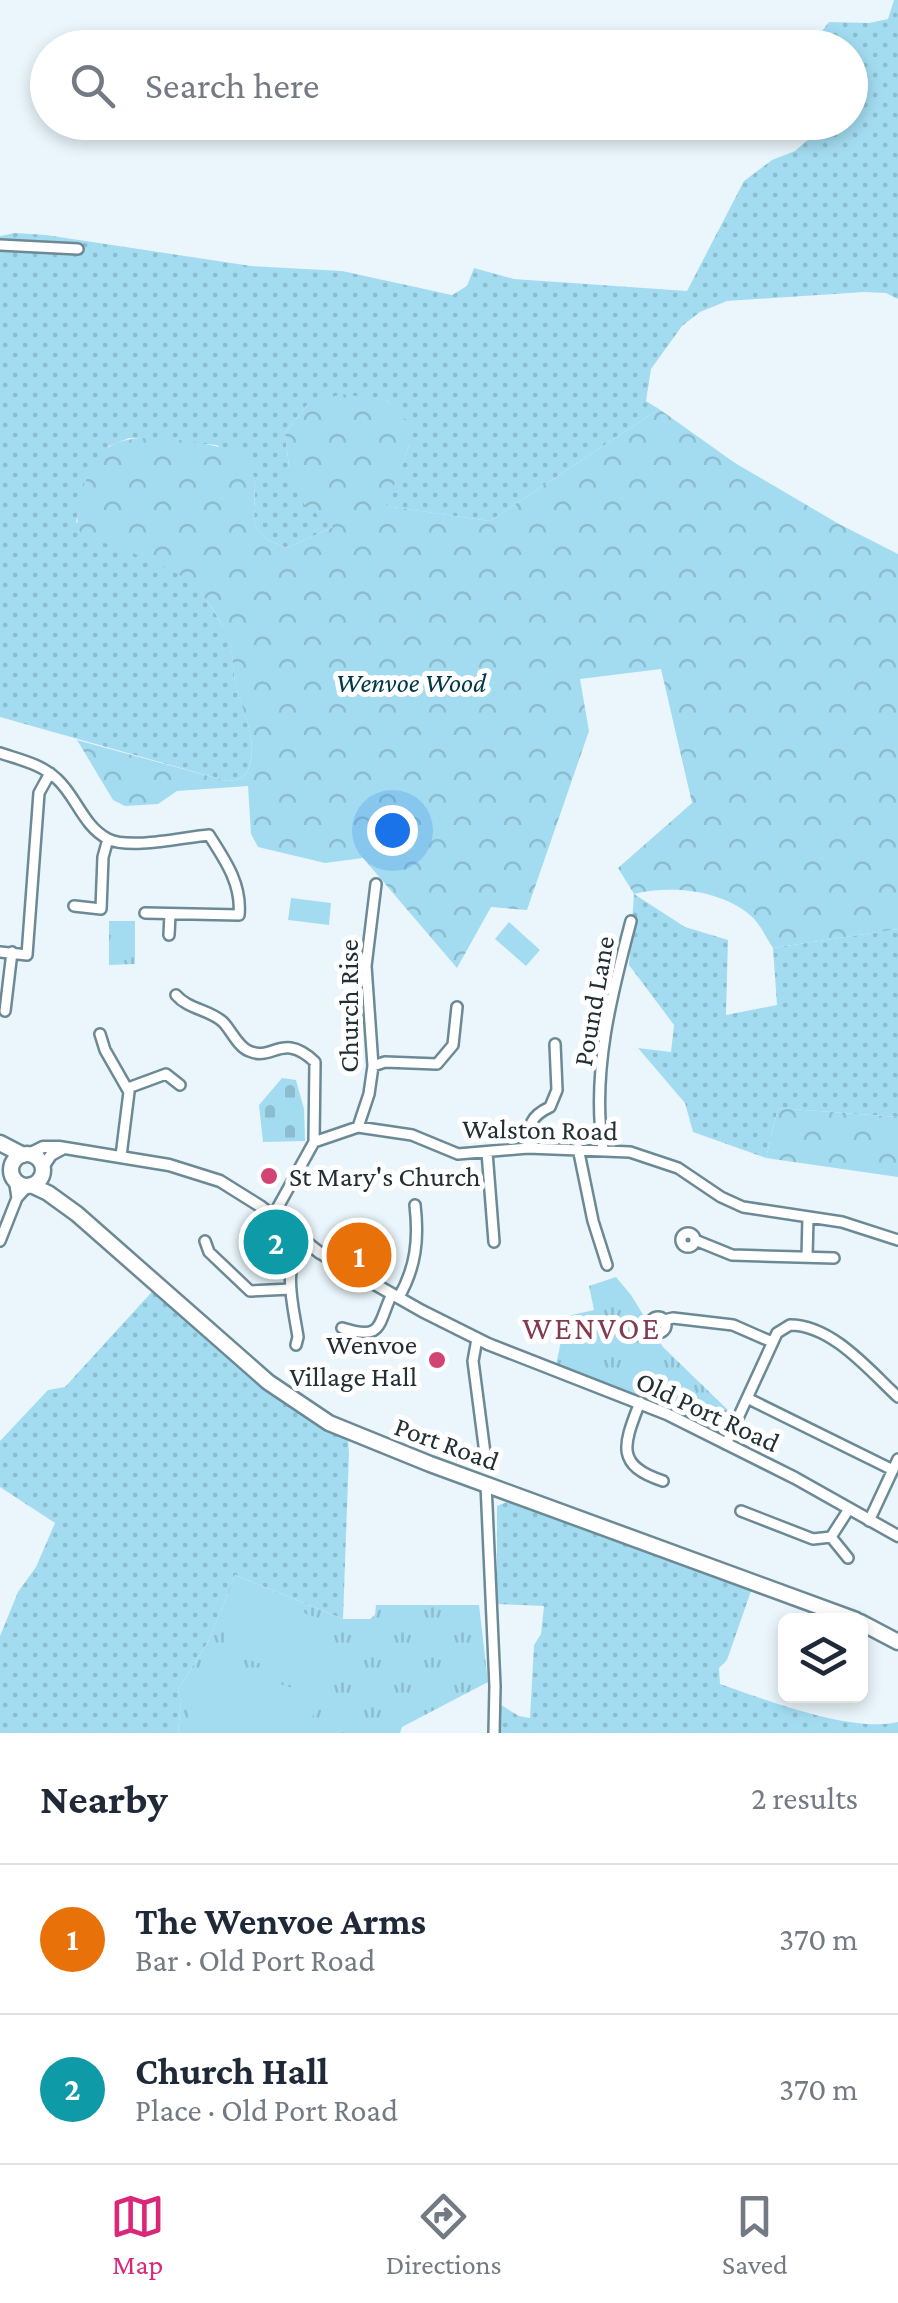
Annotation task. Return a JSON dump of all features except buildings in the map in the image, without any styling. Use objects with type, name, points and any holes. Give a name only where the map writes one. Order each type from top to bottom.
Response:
[{"type":"main road","name":"Port Road","points":[[0,1143],[38,1158],[77,1214]]},
{"type":"main road","points":[[26,1154],[12,1164],[21,1181],[40,1180],[43,1169]]},
{"type":"main road","name":"Port Road","points":[[0,1155],[21,1181],[48,1193],[77,1214],[290,1400],[354,1435],[836,1613]]},
{"type":"main road","name":"Port Road","points":[[868,1626],[898,1642]]},
{"type":"street","points":[[0,245],[78,249]]},
{"type":"street","points":[[0,753],[41,766],[50,773],[61,782],[92,826],[108,839],[128,843],[209,835],[241,896],[239,915],[145,913]]},
{"type":"street","points":[[0,952],[28,955],[38,793],[50,773]]},
{"type":"street","points":[[74,906],[102,909],[103,856],[108,839]]},
{"type":"street","name":"Church Rise","points":[[358,1127],[374,1066],[366,966],[376,884]]},
{"type":"street","points":[[169,935],[170,914]]},
{"type":"street","name":"Pound Lane","points":[[603,1148],[599,1122],[607,1028],[631,920]]},
{"type":"street","points":[[5,1012],[12,952]]},
{"type":"street","points":[[176,995],[195,1010],[219,1018],[246,1050],[254,1053],[286,1046],[299,1049],[315,1062],[314,1142],[273,1216]]},
{"type":"street","points":[[374,1066],[386,1062],[438,1064],[453,1045],[457,1007]]},
{"type":"street","points":[[100,1034],[128,1088],[130,1104],[121,1156]]},
{"type":"street","points":[[528,1148],[528,1128],[534,1114],[550,1106],[557,1090],[554,1044]]},
{"type":"street","points":[[128,1088],[166,1074],[180,1085]]},
{"type":"street","name":"Walston Road","points":[[314,1142],[358,1127],[412,1135],[458,1154],[528,1148],[603,1148],[655,1158],[743,1207],[842,1222],[898,1240]]},
{"type":"street","name":"Old Port Road","points":[[26,1154],[43,1147],[121,1156],[228,1185],[302,1240],[477,1339],[640,1402],[898,1536]]},
{"type":"street","points":[[578,1148],[593,1222],[607,1265]]},
{"type":"street","points":[[43,1169],[51,1155],[62,1149]]},
{"type":"street","points":[[487,1152],[494,1242]]},
{"type":"street","points":[[0,1241],[21,1181]]},
{"type":"street","points":[[342,1328],[373,1334],[411,1276],[416,1257],[415,1205]]},
{"type":"street","points":[[808,1217],[808,1257]]},
{"type":"street","points":[[296,1345],[292,1256],[302,1240]]},
{"type":"street","points":[[695,1240],[732,1255],[834,1258]]},
{"type":"street","points":[[206,1241],[210,1252],[250,1291],[291,1289]]},
{"type":"street","points":[[664,1320],[733,1325],[772,1342]]},
{"type":"street","points":[[726,1444],[772,1342],[785,1326],[805,1327],[847,1349],[898,1397]]},
{"type":"street","points":[[477,1339],[474,1360],[486,1462]]},
{"type":"street","points":[[747,1398],[892,1470]]},
{"type":"street","points":[[640,1402],[628,1457],[635,1470],[664,1481]]},
{"type":"street","points":[[869,1521],[898,1459]]},
{"type":"street","points":[[486,1484],[494,1733]]},
{"type":"street","points":[[489,1510],[496,1498],[506,1492]]},
{"type":"street","points":[[832,1537],[850,1509]]},
{"type":"street","points":[[741,1511],[813,1539],[832,1537]]},
{"type":"street","points":[[832,1537],[848,1558]]},
{"type":"green space","points":[[894,0],[898,0],[898,299],[886,293],[864,292],[727,301],[700,312],[682,326],[651,369],[646,401],[659,409],[490,521],[385,506],[409,446],[409,424],[386,400],[307,405],[285,433],[289,467],[333,527],[287,548],[268,540],[254,525],[255,478],[217,445],[129,438],[109,446],[86,479],[76,522],[174,570],[198,589],[210,605],[232,652],[252,749],[247,772],[241,778],[227,781],[0,717],[0,236],[46,235],[251,266],[342,271],[452,295],[467,286],[474,268],[514,279],[687,291],[744,181],[808,140],[868,140],[868,30],[823,30],[829,22],[869,23],[888,19]]},
{"type":"green space","name":"Wenvoe Wood","points":[[342,394],[386,400],[409,423],[409,446],[386,506],[490,521],[659,409],[735,463],[898,554],[898,929],[773,948],[754,918],[724,900],[679,890],[634,894],[618,868],[692,803],[661,669],[580,679],[589,731],[527,910],[491,907],[457,968],[363,858],[325,863],[258,847],[251,834],[248,786],[177,791],[158,804],[125,806],[113,800],[77,740],[227,781],[245,775],[252,750],[229,641],[203,596],[168,568],[81,534],[78,506],[94,464],[112,445],[139,439],[195,442],[241,453],[255,478],[254,525],[268,540],[287,548],[333,527],[304,504],[289,467],[285,433],[307,405]]},
{"type":"green space","points":[[634,894],[685,927],[728,940],[726,1015],[777,1005],[773,948],[898,929],[898,1117],[778,1108],[766,1158],[693,1132],[685,1103],[638,1048],[671,1052],[674,1025],[629,965]]},
{"type":"green space","points":[[291,898],[331,903],[329,925],[288,920]]},
{"type":"green space","points":[[109,921],[135,921],[135,964],[109,965]]},
{"type":"green space","points":[[509,922],[540,950],[526,966],[495,939]]},
{"type":"green space","points":[[282,1078],[296,1080],[304,1109],[305,1141],[263,1142],[259,1105]]},
{"type":"green space","points":[[778,1108],[898,1117],[898,1177],[766,1158]]},
{"type":"green space","points":[[616,1277],[663,1347],[732,1414],[723,1420],[726,1425],[717,1434],[556,1365],[561,1341],[558,1318],[594,1310],[589,1286]]},
{"type":"green space","points":[[160,1283],[261,1372],[347,1425],[343,1619],[235,1575],[209,1640],[178,1690],[178,1733],[0,1733],[0,1636],[18,1592],[36,1567],[55,1523],[0,1487],[0,1441],[48,1390],[65,1387]]},
{"type":"green space","points":[[507,1502],[751,1591],[727,1660],[719,1668],[720,1684],[834,1719],[898,1722],[898,1733],[500,1733],[499,1704],[530,1718],[534,1645],[541,1634],[544,1606],[497,1604],[497,1506]]},
{"type":"green space","points":[[235,1575],[343,1619],[370,1619],[375,1615],[376,1605],[479,1605],[488,1682],[402,1727],[400,1733],[178,1733],[178,1690],[209,1640]]},
{"type":"green space","points":[[241,1591],[338,1625],[318,1684],[221,1650]]},
{"type":"green space","points":[[210,1658],[319,1698],[307,1733],[214,1733],[186,1723]]},
{"type":"place","name":"St Mary's Church","points":[[269,1176]]},
{"type":"place","name":"Church Hall","points":[[276,1242]]},
{"type":"place","name":"The Wenvoe Arms","points":[[359,1255]]},
{"type":"place","name":"Wenvoe Village Hall","points":[[437,1360]]},
{"type":"district","name":"WENVOE","points":[[592,1328]]}]
